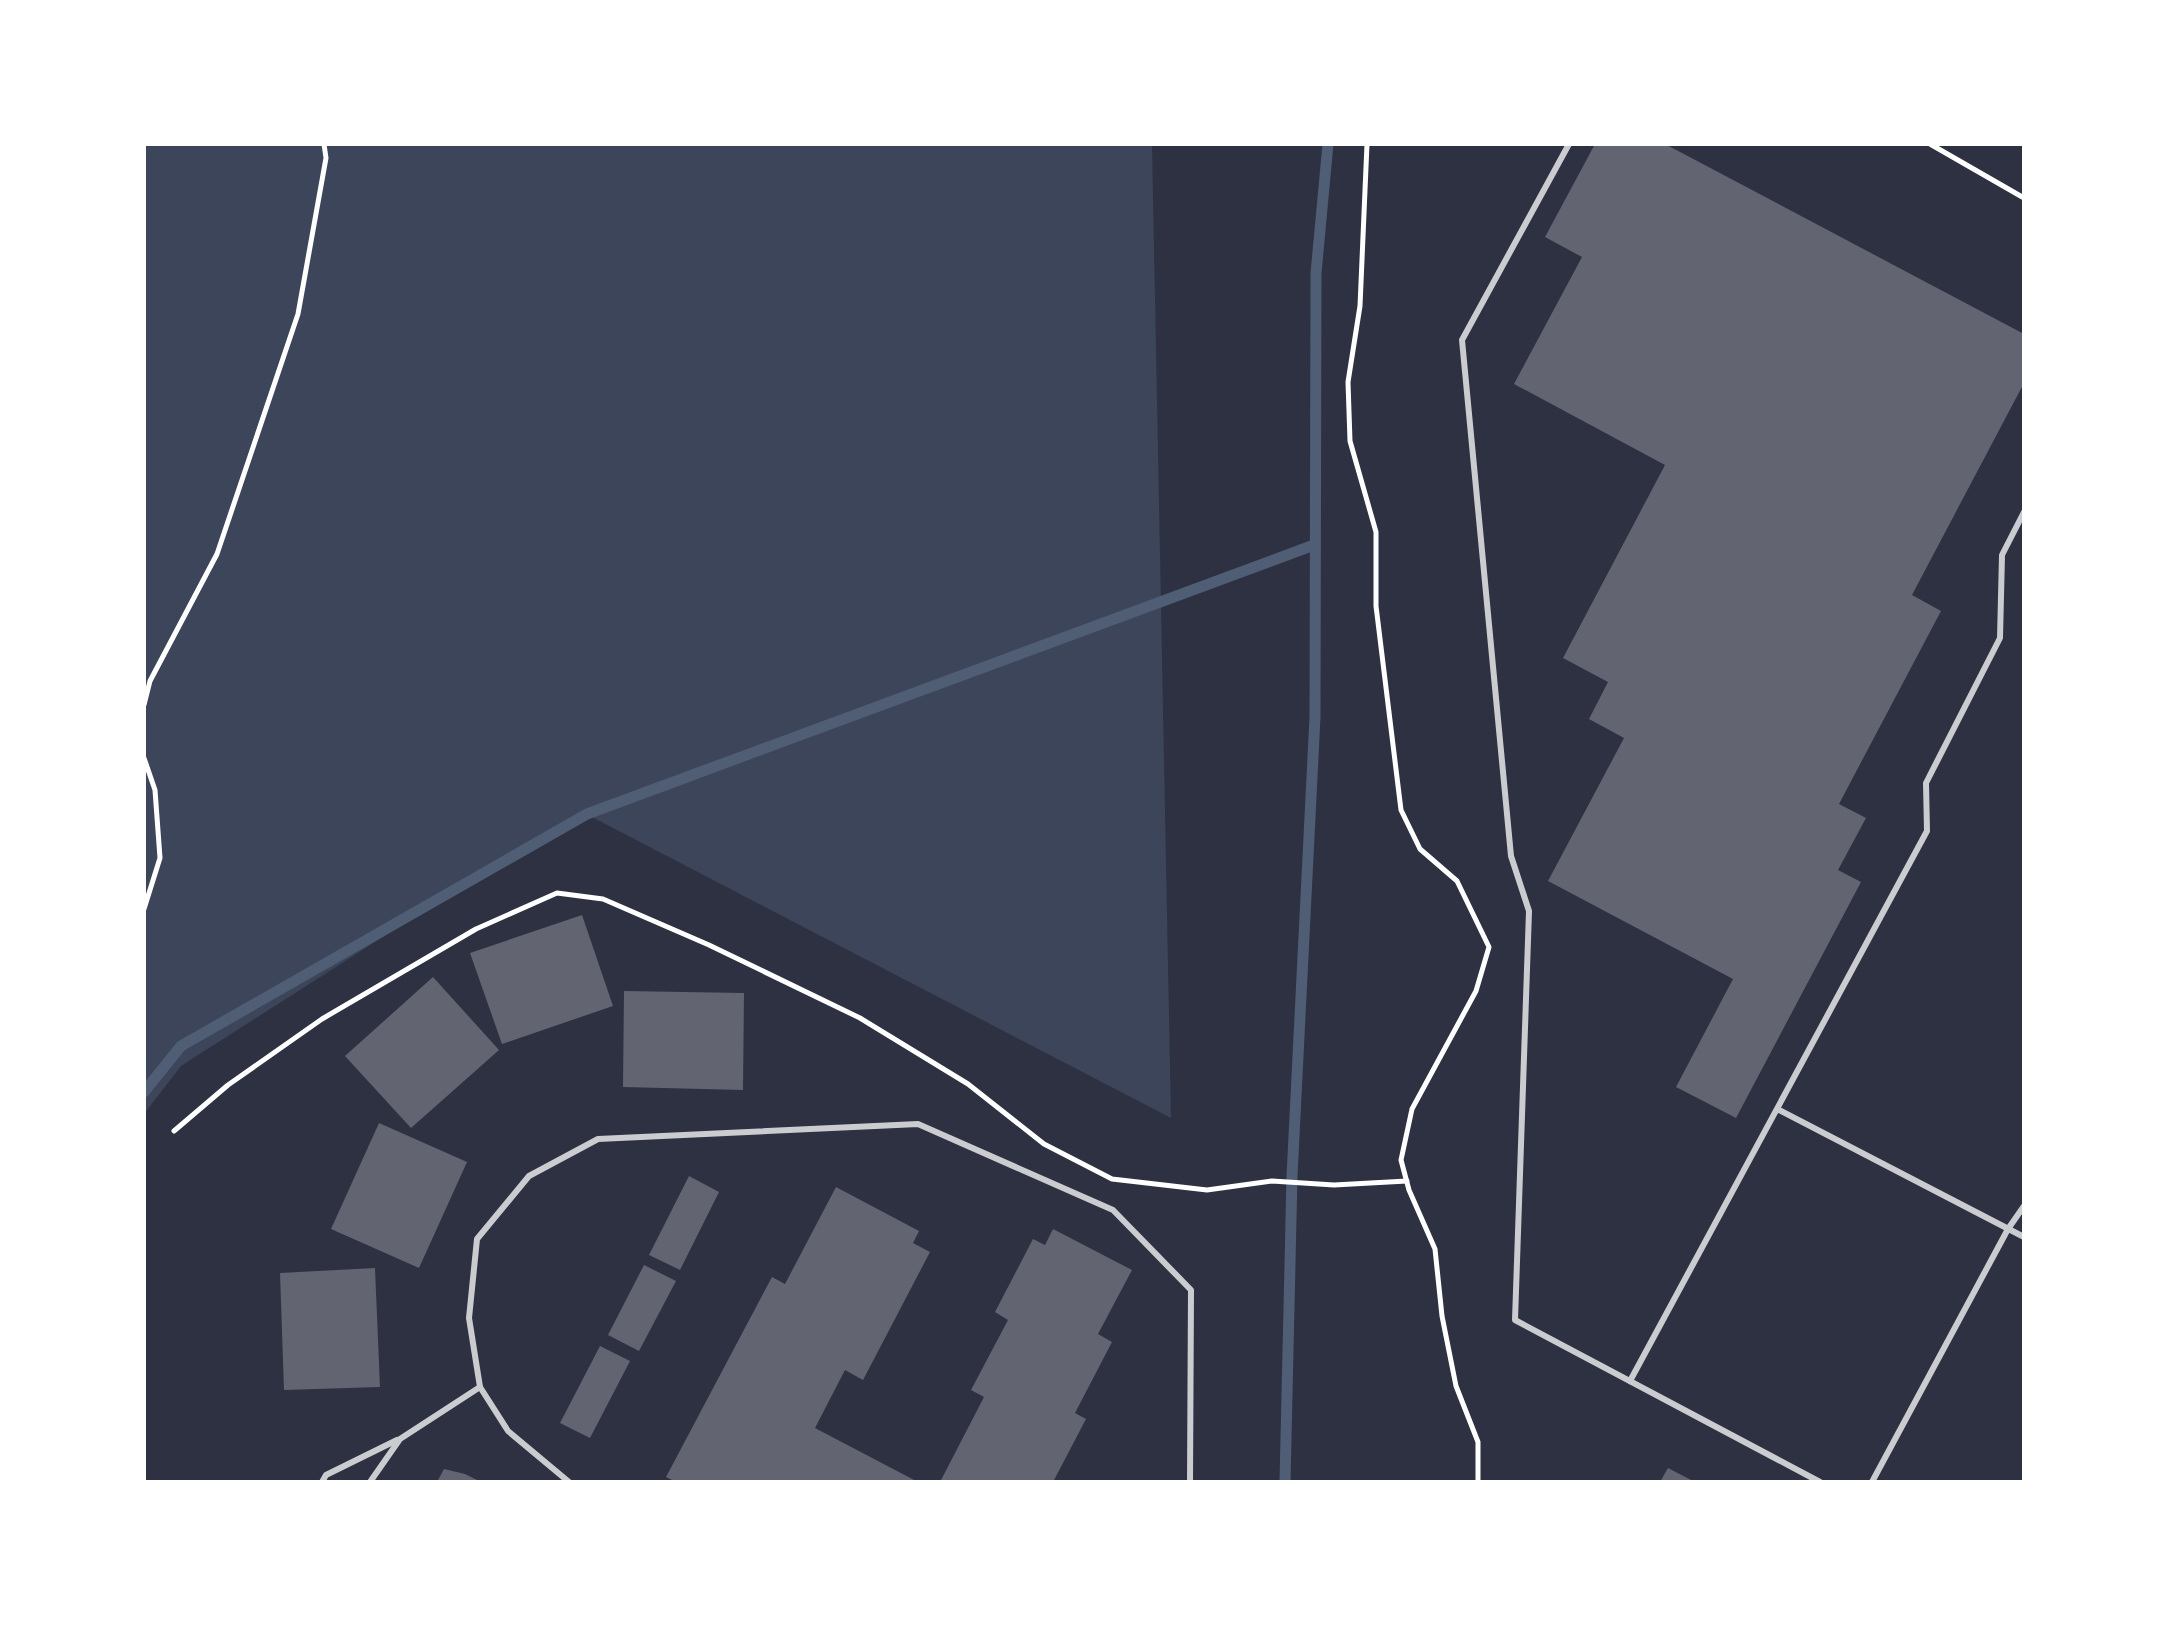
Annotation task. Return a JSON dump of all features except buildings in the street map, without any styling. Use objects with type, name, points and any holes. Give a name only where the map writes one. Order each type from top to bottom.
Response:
[{"type":"lane","points":[[1569,144],[1462,340],[1511,856],[1529,911],[1515,1320],[1820,1482]]},
{"type":"lane","points":[[1630,1381],[1927,831],[1926,783],[2000,638],[2002,555],[2024,512]]},
{"type":"lane","points":[[1779,1110],[2024,1237]]},
{"type":"lane","points":[[569,1482],[508,1431],[480,1387],[469,1318],[477,1239],[529,1176],[598,1139],[918,1124],[1113,1210],[1191,1290],[1190,1482]]},
{"type":"lane","points":[[1872,1482],[2008,1229],[2024,1206]]},
{"type":"lane","points":[[322,1482],[326,1475],[400,1439],[480,1387]]},
{"type":"lane","points":[[370,1482],[400,1439]]},
{"type":"path","points":[[144,705],[150,681],[217,554],[298,314],[326,158],[324,144]]},
{"type":"path","points":[[1367,144],[1360,306],[1348,382],[1350,441],[1376,532],[1376,606],[1401,810],[1420,849],[1457,881],[1489,947],[1476,991],[1412,1109],[1401,1160],[1435,1249],[1442,1316],[1456,1386],[1478,1442],[1478,1482]]},
{"type":"path","points":[[1930,144],[2024,198]]},
{"type":"path","points":[[144,758],[155,790],[160,858],[144,909]]},
{"type":"path","points":[[174,1131],[228,1085],[322,1019],[476,929],[557,893],[603,899],[723,951],[860,1018],[968,1084],[1044,1144],[1112,1179],[1207,1190],[1272,1181],[1318,1184],[1407,1181]]},
{"type":"shaded area","points":[[144,144],[1152,144],[1171,1118],[590,816],[544,834],[181,1066],[144,1114]]},
{"type":"waterway","points":[[1285,1482],[1292,1176],[1315,717],[1316,273],[1328,144]]},
{"type":"waterway","points":[[144,1092],[181,1046],[587,814],[1314,545]]}]
